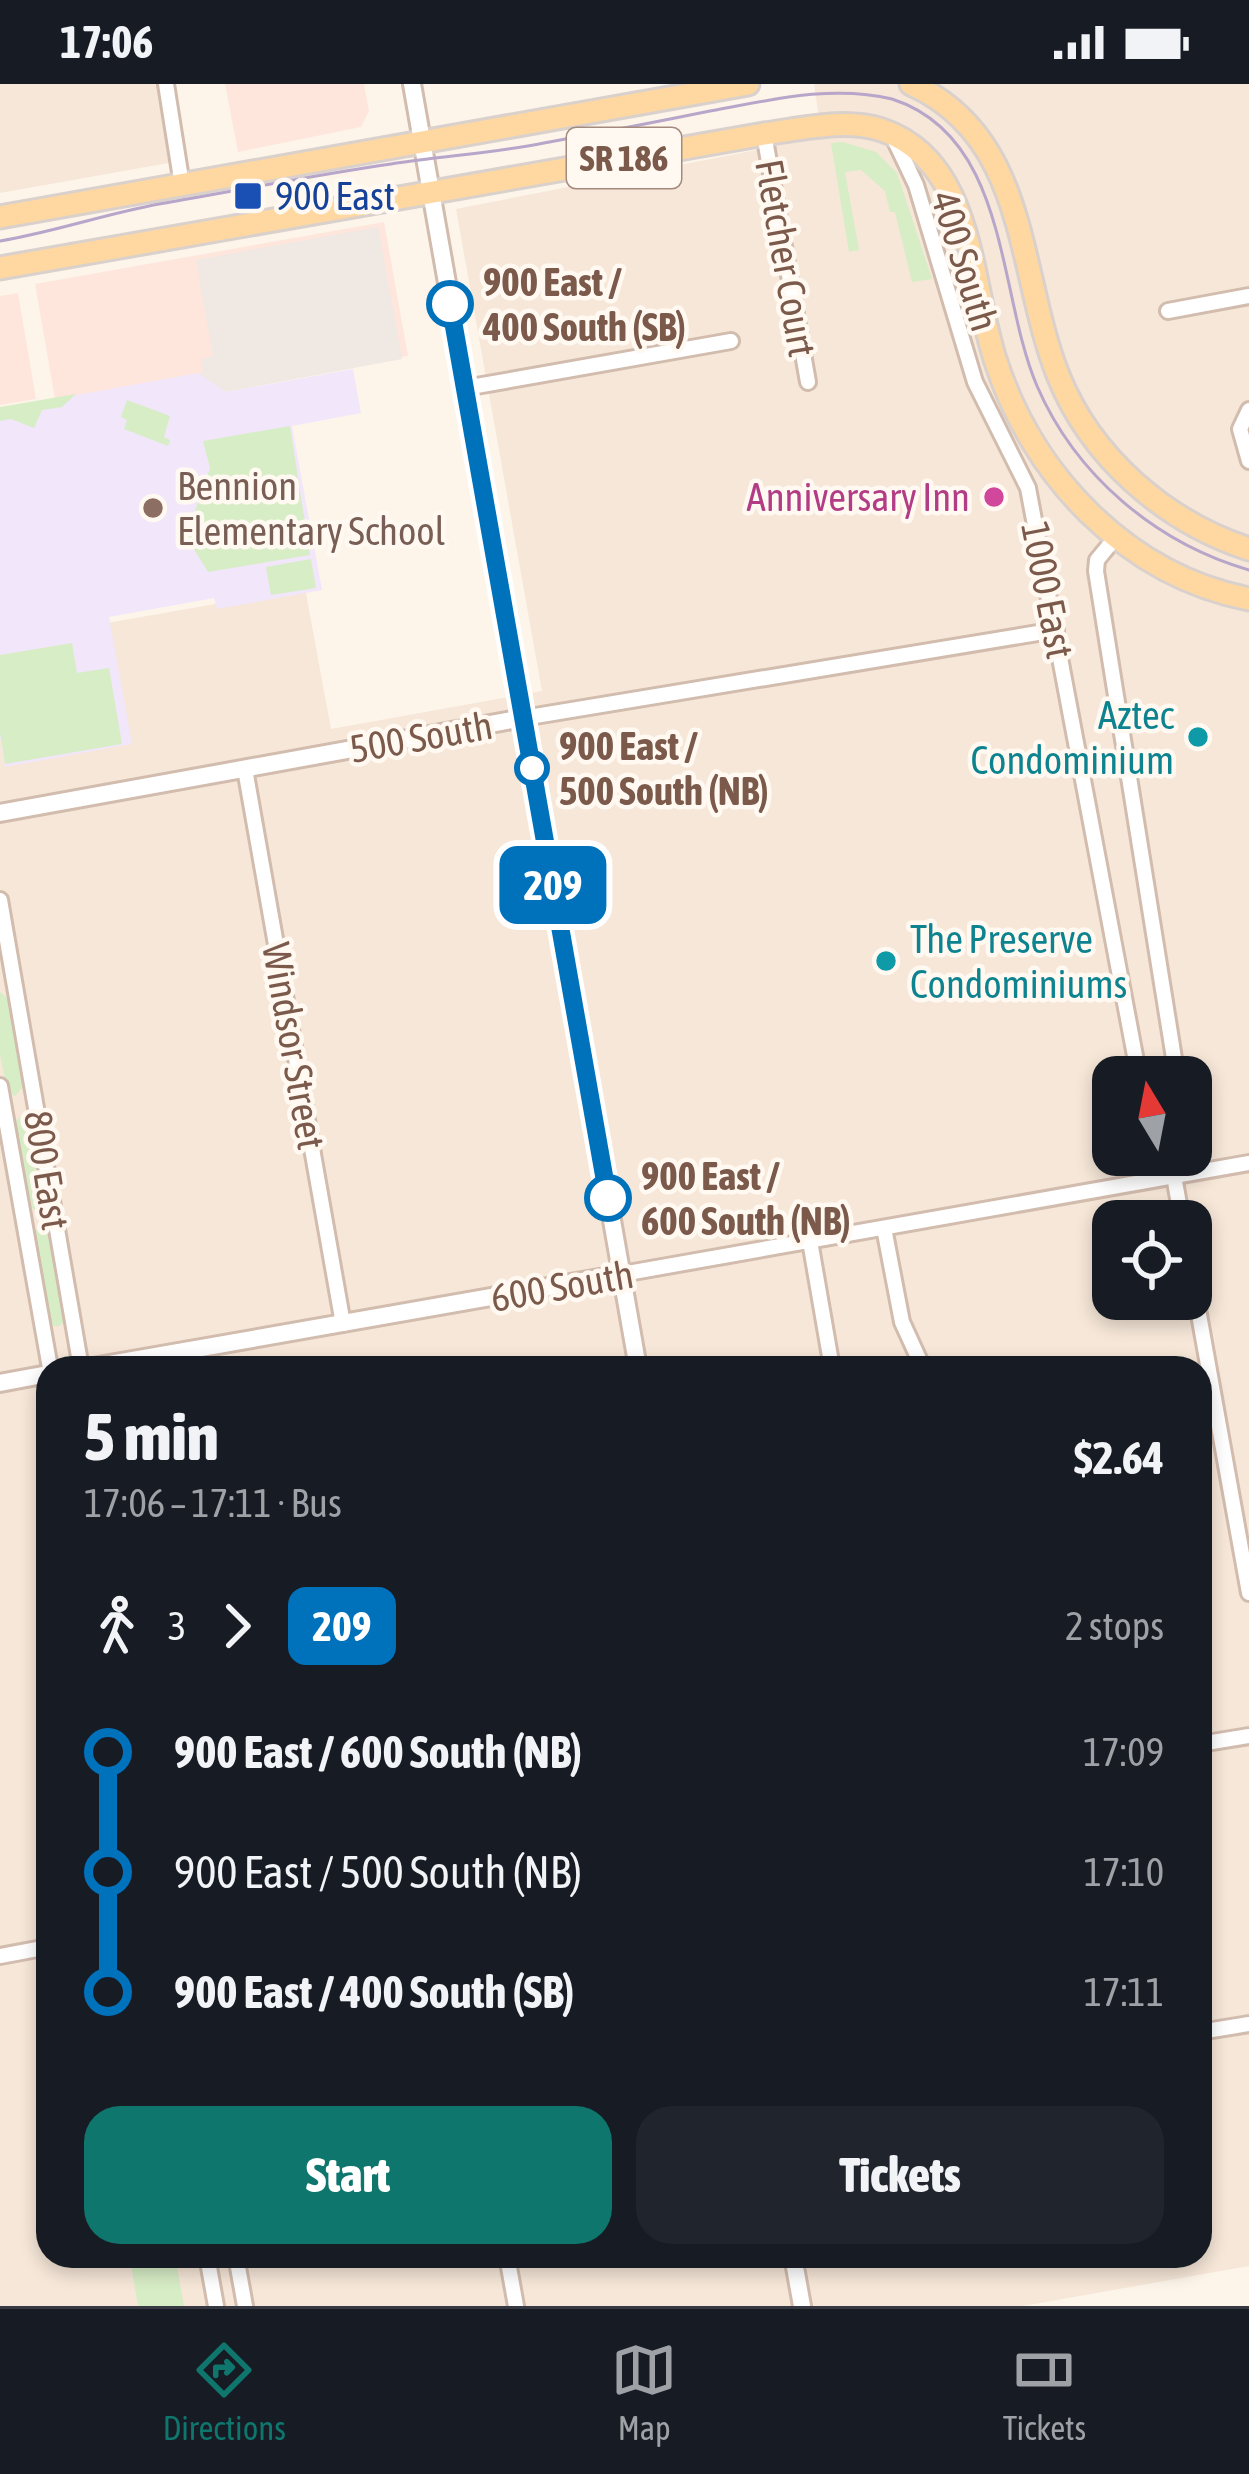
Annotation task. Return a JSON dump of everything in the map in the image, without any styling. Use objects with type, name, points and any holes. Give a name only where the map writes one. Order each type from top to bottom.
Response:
[{"type":"main road","name":"SR 186","points":[[0,217],[748,84]]},
{"type":"main road","name":"400 South","points":[[911,84],[963,118],[1003,174],[1047,341],[1071,402],[1113,460],[1162,507],[1197,529],[1249,549]]},
{"type":"main road","name":"SR 186","points":[[0,268],[764,134],[850,124],[881,129]]},
{"type":"main road","name":"400 South","points":[[881,129],[926,158],[945,184],[968,244],[994,357],[1032,442],[1085,511],[1116,537]]},
{"type":"main road","points":[[1116,537],[1179,577],[1217,593],[1249,599]]},
{"type":"street","points":[[166,84],[182,185]]},
{"type":"street","points":[[412,84],[636,1356]]},
{"type":"street","name":"1000 East","points":[[881,129],[904,156],[975,382],[1028,488],[1135,1056]]},
{"type":"street","name":"Fletcher Court","points":[[764,134],[808,382]]},
{"type":"street","points":[[1168,310],[1249,296]]},
{"type":"street","points":[[465,388],[730,340]]},
{"type":"street","points":[[1249,410],[1240,429],[1249,461]]},
{"type":"street","name":"1000 East","points":[[1116,537],[1102,552],[1096,571],[1174,1056]]},
{"type":"street","name":"500 South","points":[[0,812],[523,718],[1056,630]]},
{"type":"street","name":"Windsor Street","points":[[245,769],[344,1324]]},
{"type":"street","name":"800 East","points":[[0,900],[7,982],[36,1102],[82,1356]]},
{"type":"street","name":"800 East","points":[[0,1086],[47,1356]]},
{"type":"street","points":[[2,1108],[36,1102]]},
{"type":"street","name":"600 South","points":[[155,1356],[1249,1163]]},
{"type":"street","points":[[1174,1177],[1178,1200]]},
{"type":"street","points":[[24,1220],[54,1214]]},
{"type":"street","points":[[884,1228],[902,1322],[918,1356]]},
{"type":"street","points":[[810,1241],[830,1356]]},
{"type":"street","points":[[1200,1320],[1206,1356]]},
{"type":"street","points":[[0,1383],[36,1374]]},
{"type":"street","points":[[1212,1387],[1249,1594]]},
{"type":"street","points":[[1212,1742],[1249,1736]]},
{"type":"street","points":[[0,1956],[36,1949]]},
{"type":"street","points":[[1212,2030],[1249,2024]]},
{"type":"street","points":[[209,2268],[216,2306]]},
{"type":"street","points":[[238,2268],[245,2306]]},
{"type":"street","points":[[509,2268],[516,2306]]},
{"type":"street","points":[[795,2268],[802,2306]]},
{"type":"shaded area","points":[[0,84],[160,84],[174,162],[0,193]]},
{"type":"shaded area","points":[[225,84],[364,84],[369,111],[361,127],[238,152]]},
{"type":"shaded area","points":[[814,84],[1249,84],[1249,2266],[1023,2306],[0,2306],[0,642],[305,588],[331,729],[542,691],[456,209],[822,137]]},
{"type":"shaded area","points":[[384,222],[408,356],[228,386],[55,399],[35,284]]},
{"type":"shaded area","points":[[378,227],[402,359],[226,392],[198,373],[203,370],[201,359],[213,356],[196,260]]},
{"type":"shaded area","points":[[18,293],[36,399],[0,405],[0,296]]},
{"type":"shaded area","name":"Bennion Elementary School","points":[[353,369],[361,413],[292,426],[322,590],[217,609],[214,598],[109,617],[132,744],[5,767],[0,738],[0,409],[198,373],[226,392]]},
{"type":"green space","points":[[831,143],[876,152],[897,173],[932,279],[912,282],[895,212],[890,212],[885,191],[861,170],[845,172],[859,250],[849,252]]},
{"type":"green space","points":[[76,394],[62,407],[42,410],[34,428],[11,419],[0,421],[0,407]]},
{"type":"green space","points":[[127,400],[170,416],[164,437],[170,440],[168,446],[124,429],[127,420],[121,417]]},
{"type":"green space","points":[[290,426],[310,555],[208,572],[186,536],[210,468],[203,441]]},
{"type":"green space","points":[[311,559],[316,588],[271,595],[266,567]]},
{"type":"green space","points":[[72,643],[77,673],[109,668],[122,744],[5,764],[0,655]]},
{"type":"green space","points":[[0,992],[7,998],[23,1087],[15,1096],[7,1091],[0,1054]]},
{"type":"green space","points":[[20,1117],[29,1123],[43,1201],[35,1210],[26,1204],[13,1124]]},
{"type":"green space","points":[[41,1226],[48,1232],[63,1316],[57,1327],[47,1323],[32,1234]]},
{"type":"green space","points":[[132,2268],[177,2268],[184,2306],[138,2306]]},
{"type":"tram line","points":[[0,241],[159,204],[362,168],[525,146],[775,99],[846,93],[892,99],[930,118],[959,147],[979,182],[1037,386],[1074,449],[1097,477],[1151,524],[1182,543],[1249,570]]},
{"type":"bus line","name":"209","points":[[450,304],[608,1198]]},
{"type":"place","name":"900 East","points":[[248,196]]},
{"type":"place","name":"900 East / 400 South (SB)","points":[[450,304]]},
{"type":"place","name":"Anniversary Inn","points":[[994,497]]},
{"type":"place","name":"Bennion Elementary School","points":[[153,508]]},
{"type":"place","name":"Aztec Condominium","points":[[1198,737]]},
{"type":"place","name":"900 East / 500 South (NB)","points":[[532,768]]},
{"type":"place","name":"The Preserve Condominiums","points":[[886,961]]},
{"type":"place","name":"900 East / 600 South (NB)","points":[[608,1198]]}]
